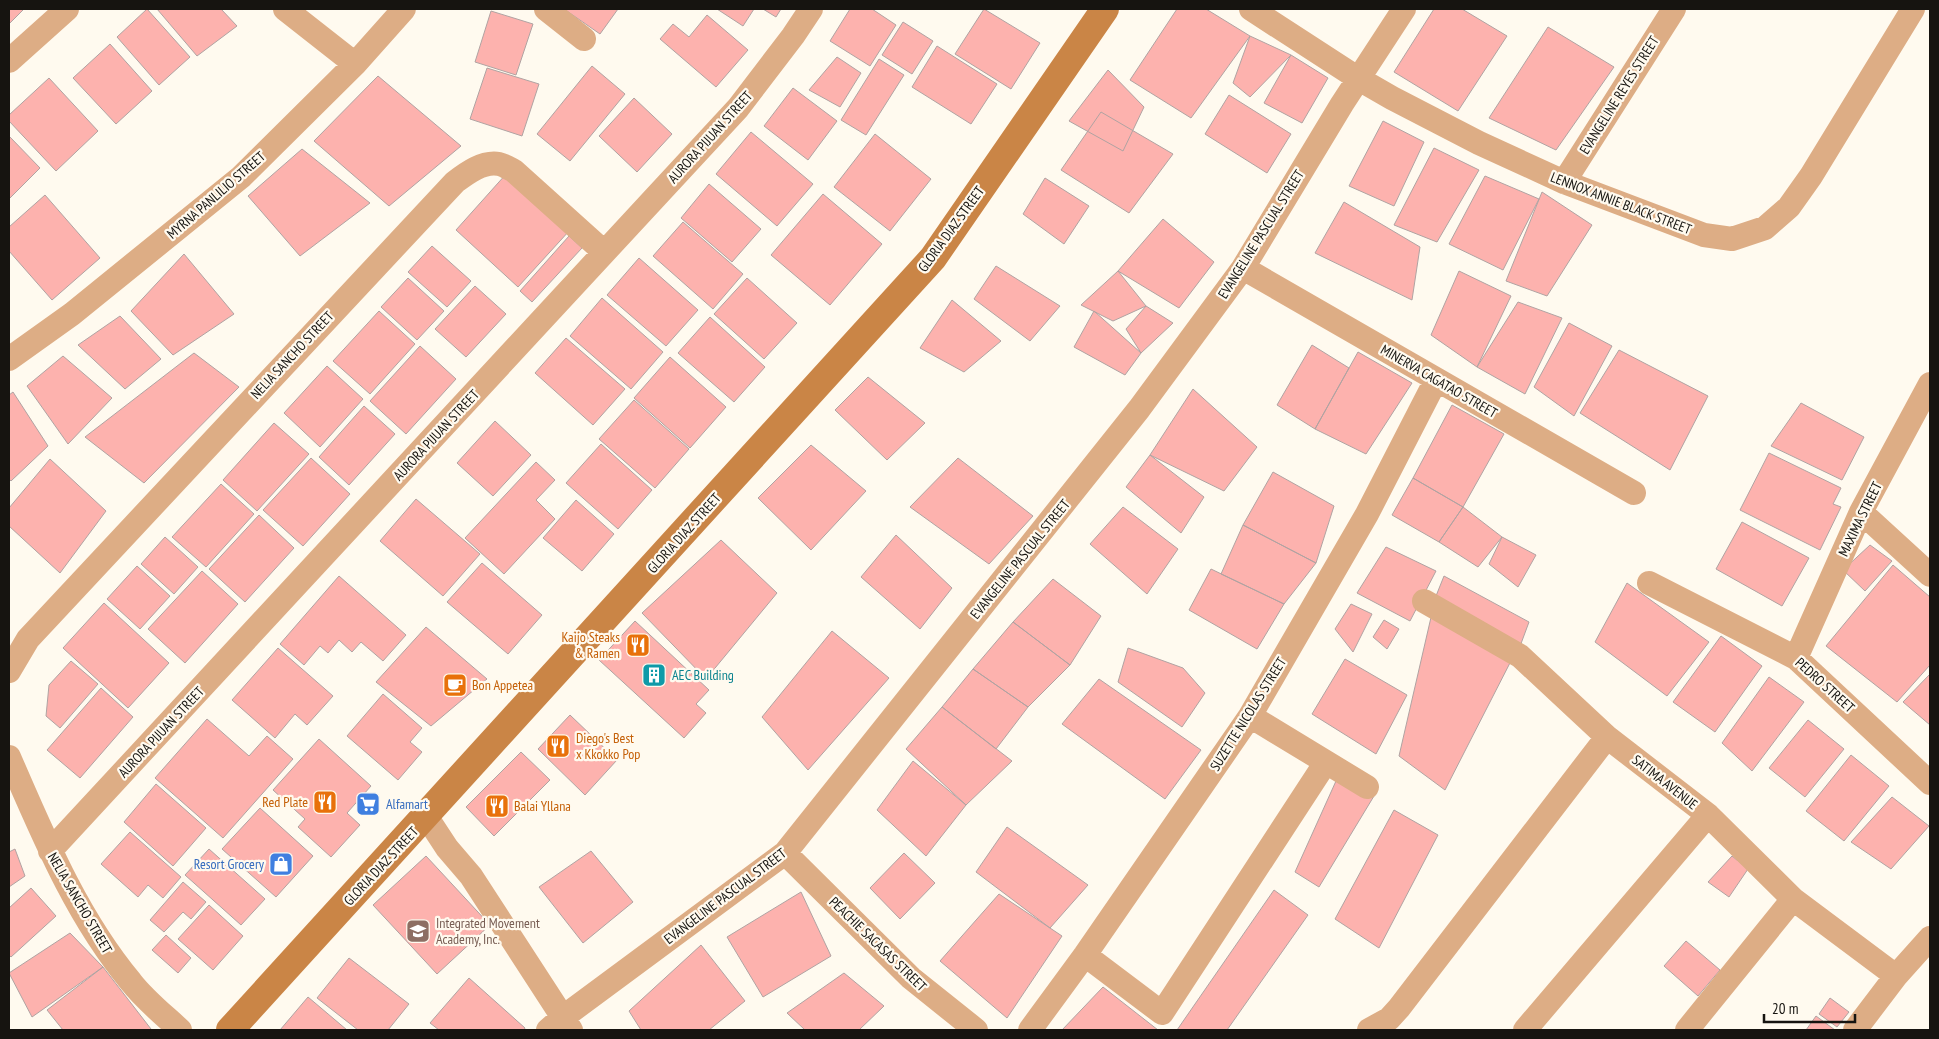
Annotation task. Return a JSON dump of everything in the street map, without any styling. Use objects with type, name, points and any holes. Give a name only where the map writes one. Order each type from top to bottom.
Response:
[{"type":"street","points":[[9,61],[68,9]]},
{"type":"street","points":[[285,9],[355,64]]},
{"type":"street","name":"MYRNA PANLILIO STREET","points":[[9,359],[72,314],[241,177],[355,64],[404,9]]},
{"type":"street","points":[[546,9],[584,40]]},
{"type":"street","name":"AURORA PIJUAN STREET","points":[[50,851],[738,108],[793,36],[811,9]]},
{"type":"street","name":"GLORIA DIAZ STREET","points":[[230,1030],[933,258],[1105,9]]},
{"type":"street","name":"LENNOX ANNIE BLACK STREET","points":[[1252,9],[1359,79],[1479,143],[1564,182],[1704,235],[1732,239],[1765,228],[1789,207],[1811,176],[1913,9]]},
{"type":"street","name":"EVANGELINE PASCUAL STREET","points":[[560,1026],[785,853],[1132,417],[1243,268],[1342,104],[1404,9]]},
{"type":"street","name":"EVANGELINE REYES STREET","points":[[1564,182],[1674,9]]},
{"type":"street","name":"NELIA SANCHO STREET","points":[[9,670],[35,632],[441,197],[468,172],[483,165],[499,164],[514,171],[604,252]]},
{"type":"street","name":"MINERVA CAGATAO STREET","points":[[1243,268],[1634,493]]},
{"type":"street","name":"SUZETTE NICOLAS STREET","points":[[1030,1030],[1250,716],[1367,514],[1436,380]]},
{"type":"street","name":"MAXIMA STREET","points":[[1796,658],[1861,512],[1930,384]]},
{"type":"street","points":[[1861,512],[1930,575]]},
{"type":"street","name":"PEDRO STREET","points":[[1649,583],[1796,658],[1930,783]]},
{"type":"street","name":"SATIMA AVENUE","points":[[1424,601],[1520,656],[1607,737],[1708,815],[1793,899],[1896,976]]},
{"type":"street","points":[[1250,716],[1367,787]]},
{"type":"street","points":[[1369,1030],[1389,1019],[1399,1008],[1607,737]]},
{"type":"street","name":"NELIA SANCHO STREET","points":[[9,757],[50,851],[106,950],[132,984],[180,1030]]},
{"type":"street","points":[[1084,955],[1162,1014],[1326,762]]},
{"type":"street","points":[[1525,1030],[1708,815]]},
{"type":"street","points":[[426,816],[447,848],[471,876],[560,1026]]},
{"type":"street","name":"PEACHIE SACASAS STREET","points":[[785,853],[911,978],[976,1030]]},
{"type":"street","points":[[1687,1030],[1793,899]]},
{"type":"street","points":[[1854,1030],[1896,976],[1930,938]]},
{"type":"building","points":[[9,9],[24,9],[9,24]]},
{"type":"building","points":[[147,9],[190,57],[159,85],[117,37]]},
{"type":"building","points":[[157,9],[221,9],[237,26],[197,56]]},
{"type":"building","points":[[564,9],[618,9],[600,34]]},
{"type":"building","points":[[717,9],[754,9],[743,26]]},
{"type":"building","points":[[763,9],[781,9],[776,17]]},
{"type":"building","points":[[850,9],[872,9],[896,25],[870,66],[830,41]]},
{"type":"building","points":[[984,9],[1040,43],[1011,89],[955,54]]},
{"type":"building","points":[[1177,9],[1206,9],[1250,36],[1191,118],[1130,80]]},
{"type":"building","points":[[1434,9],[1462,9],[1507,36],[1458,111],[1394,72]]},
{"type":"building","points":[[491,11],[533,24],[516,75],[475,62]]},
{"type":"building","points":[[707,15],[748,50],[716,87],[660,39],[673,24],[689,37]]},
{"type":"building","points":[[903,22],[933,41],[912,74],[882,55]]},
{"type":"building","points":[[1548,27],[1614,67],[1556,150],[1489,118]]},
{"type":"building","points":[[1250,36],[1291,55],[1250,97],[1233,83]]},
{"type":"building","points":[[110,44],[152,91],[116,124],[73,78]]},
{"type":"building","points":[[937,46],[997,84],[971,124],[912,87]]},
{"type":"building","points":[[1291,55],[1328,78],[1302,123],[1264,103]]},
{"type":"building","points":[[837,57],[861,73],[840,107],[809,90]]},
{"type":"building","points":[[879,59],[904,75],[866,135],[841,120]]},
{"type":"building","points":[[592,66],[625,94],[570,161],[537,134]]},
{"type":"building","points":[[487,68],[539,84],[522,136],[470,119]]},
{"type":"building","points":[[1108,70],[1144,107],[1123,151],[1069,121]]},
{"type":"building","points":[[378,76],[461,146],[389,206],[314,141]]},
{"type":"building","points":[[49,78],[98,131],[56,171],[9,121],[9,115]]},
{"type":"building","points":[[793,88],[837,121],[808,160],[764,126]]},
{"type":"building","points":[[1229,95],[1291,134],[1267,173],[1205,134]]},
{"type":"building","points":[[634,98],[672,134],[637,172],[599,136]]},
{"type":"building","points":[[1101,112],[1173,154],[1129,213],[1061,170]]},
{"type":"building","points":[[1383,121],[1424,142],[1394,206],[1349,186]]},
{"type":"building","points":[[751,132],[813,184],[777,226],[716,174]]},
{"type":"building","points":[[875,134],[931,179],[890,231],[834,187]]},
{"type":"building","points":[[9,136],[40,168],[9,199]]},
{"type":"building","points":[[1434,148],[1479,170],[1437,242],[1394,225]]},
{"type":"building","points":[[302,149],[370,203],[300,256],[248,196]]},
{"type":"building","points":[[507,173],[570,230],[518,287],[456,230]]},
{"type":"building","points":[[1485,176],[1539,199],[1503,270],[1449,244]]},
{"type":"building","points":[[1045,178],[1089,206],[1064,244],[1023,214]]},
{"type":"building","points":[[709,184],[761,229],[732,262],[681,218]]},
{"type":"building","points":[[1542,192],[1592,225],[1547,296],[1506,281]]},
{"type":"building","points":[[823,194],[882,244],[830,305],[771,255]]},
{"type":"building","points":[[45,195],[100,258],[52,300],[9,251],[9,227]]},
{"type":"building","points":[[1344,202],[1420,247],[1412,300],[1315,253]]},
{"type":"building","points":[[1163,219],[1214,262],[1179,308],[1118,271]]},
{"type":"building","points":[[683,222],[743,274],[713,309],[653,256]]},
{"type":"building","points":[[569,236],[582,248],[532,302],[520,291]]},
{"type":"building","points":[[432,246],[471,281],[447,307],[408,272]]},
{"type":"building","points":[[184,254],[234,314],[173,355],[131,311]]},
{"type":"building","points":[[639,258],[698,310],[666,346],[607,295]]},
{"type":"building","points":[[996,266],[1060,306],[1030,341],[974,299]]},
{"type":"building","points":[[1118,271],[1146,306],[1113,321],[1081,305]]},
{"type":"building","points":[[1459,271],[1511,296],[1477,367],[1431,335]]},
{"type":"building","points":[[408,278],[444,311],[417,340],[381,307]]},
{"type":"building","points":[[747,278],[797,323],[764,359],[714,314]]},
{"type":"building","points":[[475,286],[506,314],[466,357],[435,329]]},
{"type":"building","points":[[602,298],[663,352],[631,389],[570,336]]},
{"type":"building","points":[[952,300],[1001,341],[964,372],[920,348]]},
{"type":"building","points":[[1518,302],[1562,318],[1525,394],[1477,367]]},
{"type":"building","points":[[1146,306],[1173,323],[1141,353],[1126,329]]},
{"type":"building","points":[[379,311],[415,344],[370,394],[333,361]]},
{"type":"building","points":[[1094,311],[1141,353],[1125,375],[1074,347]]},
{"type":"building","points":[[120,316],[161,359],[125,389],[78,345]]},
{"type":"building","points":[[710,317],[765,367],[734,402],[678,353]]},
{"type":"building","points":[[1569,323],[1612,346],[1574,416],[1534,387]]},
{"type":"building","points":[[566,338],[625,389],[593,425],[535,373]]},
{"type":"building","points":[[1312,345],[1349,368],[1315,429],[1277,405]]},
{"type":"building","points":[[420,346],[456,379],[406,434],[370,401]]},
{"type":"building","points":[[1619,350],[1708,396],[1670,470],[1580,413]]},
{"type":"building","points":[[1358,352],[1412,383],[1366,454],[1315,429]]},
{"type":"building","points":[[194,353],[239,387],[144,483],[85,437]]},
{"type":"building","points":[[63,356],[112,398],[68,444],[27,386]]},
{"type":"building","points":[[670,357],[726,407],[690,448],[634,398]]},
{"type":"building","points":[[327,366],[363,399],[320,447],[284,413]]},
{"type":"building","points":[[868,377],[925,423],[887,460],[835,410]]},
{"type":"building","points":[[1193,389],[1257,447],[1224,491],[1150,455]]},
{"type":"building","points":[[13,392],[48,446],[11,481],[9,479],[9,395]]},
{"type":"building","points":[[634,400],[689,449],[655,488],[599,439]]},
{"type":"building","points":[[1801,403],[1864,437],[1842,480],[1771,446]]},
{"type":"building","points":[[1452,405],[1504,434],[1463,507],[1413,478]]},
{"type":"building","points":[[364,406],[395,434],[349,485],[319,457]]},
{"type":"building","points":[[495,421],[531,455],[493,496],[457,463]]},
{"type":"building","points":[[274,423],[309,454],[257,511],[223,480]]},
{"type":"building","points":[[601,444],[652,490],[618,529],[566,483]]},
{"type":"building","points":[[811,445],[866,491],[811,550],[758,498]]},
{"type":"building","points":[[1769,453],[1841,488],[1833,504],[1841,507],[1820,550],[1740,510]]},
{"type":"building","points":[[1150,455],[1204,497],[1181,533],[1126,487]]},
{"type":"building","points":[[311,458],[350,494],[303,546],[263,510]]},
{"type":"building","points":[[958,458],[1033,516],[989,564],[910,507]]},
{"type":"building","points":[[50,459],[106,511],[60,573],[9,526],[9,508]]},
{"type":"building","points":[[536,462],[555,480],[536,500],[555,519],[504,574],[465,538]]},
{"type":"building","points":[[1273,472],[1334,506],[1316,563],[1243,525]]},
{"type":"building","points":[[1413,478],[1463,507],[1439,542],[1392,515]]},
{"type":"building","points":[[221,484],[254,514],[206,567],[172,537]]},
{"type":"building","points":[[416,499],[480,554],[443,596],[380,541]]},
{"type":"building","points":[[576,500],[614,534],[582,571],[543,538]]},
{"type":"building","points":[[1123,507],[1178,549],[1147,594],[1090,544]]},
{"type":"building","points":[[1463,507],[1502,537],[1478,567],[1439,542]]},
{"type":"building","points":[[259,515],[294,548],[245,602],[209,569]]},
{"type":"building","points":[[1742,522],[1809,558],[1782,606],[1716,569]]},
{"type":"building","points":[[1243,525],[1316,563],[1284,604],[1221,574]]},
{"type":"building","points":[[896,535],[952,588],[920,629],[861,577]]},
{"type":"building","points":[[165,537],[198,567],[174,594],[141,564]]},
{"type":"building","points":[[1502,537],[1536,555],[1518,587],[1489,564]]},
{"type":"building","points":[[721,540],[777,593],[706,679],[642,613]]},
{"type":"building","points":[[1870,545],[1892,561],[1865,591],[1843,570]]},
{"type":"building","points":[[1386,547],[1436,571],[1410,621],[1357,593]]},
{"type":"building","points":[[482,563],[542,615],[508,654],[447,602]]},
{"type":"building","points":[[1893,565],[1930,597],[1930,665],[1897,702],[1826,646]]},
{"type":"building","points":[[137,566],[170,596],[140,629],[107,599]]},
{"type":"building","points":[[1211,569],[1284,604],[1257,649],[1189,610]]},
{"type":"building","points":[[202,571],[238,604],[185,663],[148,629]]},
{"type":"building","points":[[339,576],[406,635],[383,661],[361,642],[352,652],[339,640],[328,653],[320,646],[304,665],[280,644]]},
{"type":"building","points":[[1444,576],[1529,622],[1519,649],[1434,601]]},
{"type":"building","points":[[1053,579],[1101,616],[1070,665],[1013,622]]},
{"type":"building","points":[[1627,583],[1709,642],[1667,696],[1595,642]]},
{"type":"building","points":[[104,603],[169,663],[128,708],[63,648]]},
{"type":"building","points":[[1351,604],[1372,614],[1353,652],[1335,629]]},
{"type":"building","points":[[1432,613],[1513,657],[1445,790],[1399,756]]},
{"type":"building","points":[[1384,620],[1399,629],[1387,649],[1373,637]]},
{"type":"building","name":"AEC Building","points":[[635,621],[709,690],[696,704],[706,713],[684,738],[599,660]]},
{"type":"building","points":[[1013,622],[1070,665],[1028,707],[973,669]]},
{"type":"building","points":[[426,627],[487,679],[431,726],[376,682]]},
{"type":"building","points":[[832,631],[889,678],[808,770],[762,717]]},
{"type":"building","points":[[1721,636],[1762,666],[1715,732],[1673,702]]},
{"type":"building","points":[[278,648],[333,696],[307,725],[295,714],[275,738],[232,700]]},
{"type":"building","points":[[1128,648],[1183,668],[1205,693],[1182,727],[1118,682]]},
{"type":"building","points":[[1345,659],[1407,695],[1376,754],[1312,714]]},
{"type":"building","points":[[71,661],[98,684],[60,728],[46,716],[49,685]]},
{"type":"building","points":[[973,669],[1028,707],[996,749],[942,707]]},
{"type":"building","points":[[1930,674],[1930,725],[1903,702]]},
{"type":"building","points":[[1769,677],[1804,702],[1752,771],[1722,743]]},
{"type":"building","points":[[1099,679],[1201,750],[1165,799],[1062,724]]},
{"type":"building","points":[[101,688],[133,717],[80,778],[47,750]]},
{"type":"building","points":[[383,694],[422,728],[410,742],[422,752],[398,780],[347,736]]},
{"type":"building","points":[[942,707],[1012,761],[966,805],[906,749]]},
{"type":"building","points":[[570,715],[617,760],[585,795],[538,749]]},
{"type":"building","points":[[207,719],[249,756],[267,736],[293,759],[223,838],[155,778]]},
{"type":"building","points":[[1808,720],[1844,749],[1805,797],[1769,768]]},
{"type":"building","points":[[319,739],[371,786],[347,813],[360,825],[331,857],[298,827],[305,819],[273,790]]},
{"type":"building","points":[[521,752],[550,780],[494,836],[466,807]]},
{"type":"building","points":[[1851,755],[1889,786],[1844,841],[1806,811]]},
{"type":"building","points":[[913,761],[966,805],[926,856],[877,810]]},
{"type":"building","points":[[1336,781],[1374,796],[1319,887],[1295,872]]},
{"type":"building","points":[[156,784],[206,828],[173,866],[124,822]]},
{"type":"building","points":[[1892,797],[1929,826],[1891,869],[1851,842]]},
{"type":"building","points":[[260,808],[313,856],[276,897],[222,849]]},
{"type":"building","points":[[1394,810],[1438,835],[1379,948],[1335,919]]},
{"type":"building","points":[[1007,827],[1088,885],[1050,928],[976,872]]},
{"type":"building","points":[[130,832],[181,877],[163,898],[148,885],[138,897],[101,864]]},
{"type":"building","points":[[15,849],[25,876],[9,887],[9,852]]},
{"type":"building","points":[[209,849],[265,899],[241,925],[185,875]]},
{"type":"building","points":[[591,851],[633,902],[583,943],[539,887]]},
{"type":"building","points":[[904,853],[935,883],[900,919],[870,888]]},
{"type":"building","points":[[426,856],[490,925],[437,974],[373,905]]},
{"type":"building","points":[[1732,856],[1748,869],[1729,897],[1708,882]]},
{"type":"building","points":[[183,882],[206,902],[191,919],[183,912],[164,932],[150,920]]},
{"type":"building","points":[[31,888],[56,916],[11,957],[9,955],[9,908]]},
{"type":"building","points":[[1274,890],[1308,915],[1227,1030],[1177,1030]]},
{"type":"building","points":[[801,892],[831,956],[763,997],[727,937]]},
{"type":"building","points":[[999,894],[1062,936],[1007,1018],[940,961]]},
{"type":"building","points":[[209,905],[243,936],[213,970],[178,939]]},
{"type":"building","points":[[70,933],[103,967],[32,1017],[9,973]]},
{"type":"building","points":[[166,935],[191,958],[178,973],[152,950]]},
{"type":"building","points":[[1686,941],[1720,970],[1698,996],[1664,966]]},
{"type":"building","points":[[701,945],[745,1001],[709,1030],[641,1030],[629,1011]]},
{"type":"building","points":[[349,958],[409,1004],[388,1030],[358,1030],[317,998]]},
{"type":"building","points":[[103,967],[151,1029],[63,1030],[47,1010]]},
{"type":"building","points":[[844,973],[884,1006],[859,1030],[805,1030],[787,1013]]},
{"type":"building","points":[[469,978],[525,1028],[524,1030],[439,1030],[430,1023]]},
{"type":"building","points":[[1103,987],[1158,1030],[1062,1030]]},
{"type":"building","points":[[308,997],[347,1030],[280,1030]]},
{"type":"building","points":[[1830,998],[1849,1012],[1837,1027],[1819,1014]]},
{"type":"building","points":[[1816,1016],[1835,1030],[1806,1030]]},
{"type":"place","name":"Kaijo Steaks & Ramen","points":[[638,645]]},
{"type":"place","name":"AEC Building","points":[[654,675]]},
{"type":"place","name":"Bon Appetea","points":[[455,685]]},
{"type":"place","name":"Diego's Best x Kkokko Pop","points":[[558,746]]},
{"type":"place","name":"Red Plate","points":[[325,802]]},
{"type":"place","name":"Alfamart","points":[[368,804]]},
{"type":"place","name":"Balai Yllana","points":[[497,806]]},
{"type":"place","name":"Resort Grocery","points":[[281,864]]},
{"type":"place","name":"Integrated Movement Academy, Inc.","points":[[418,931]]}]
